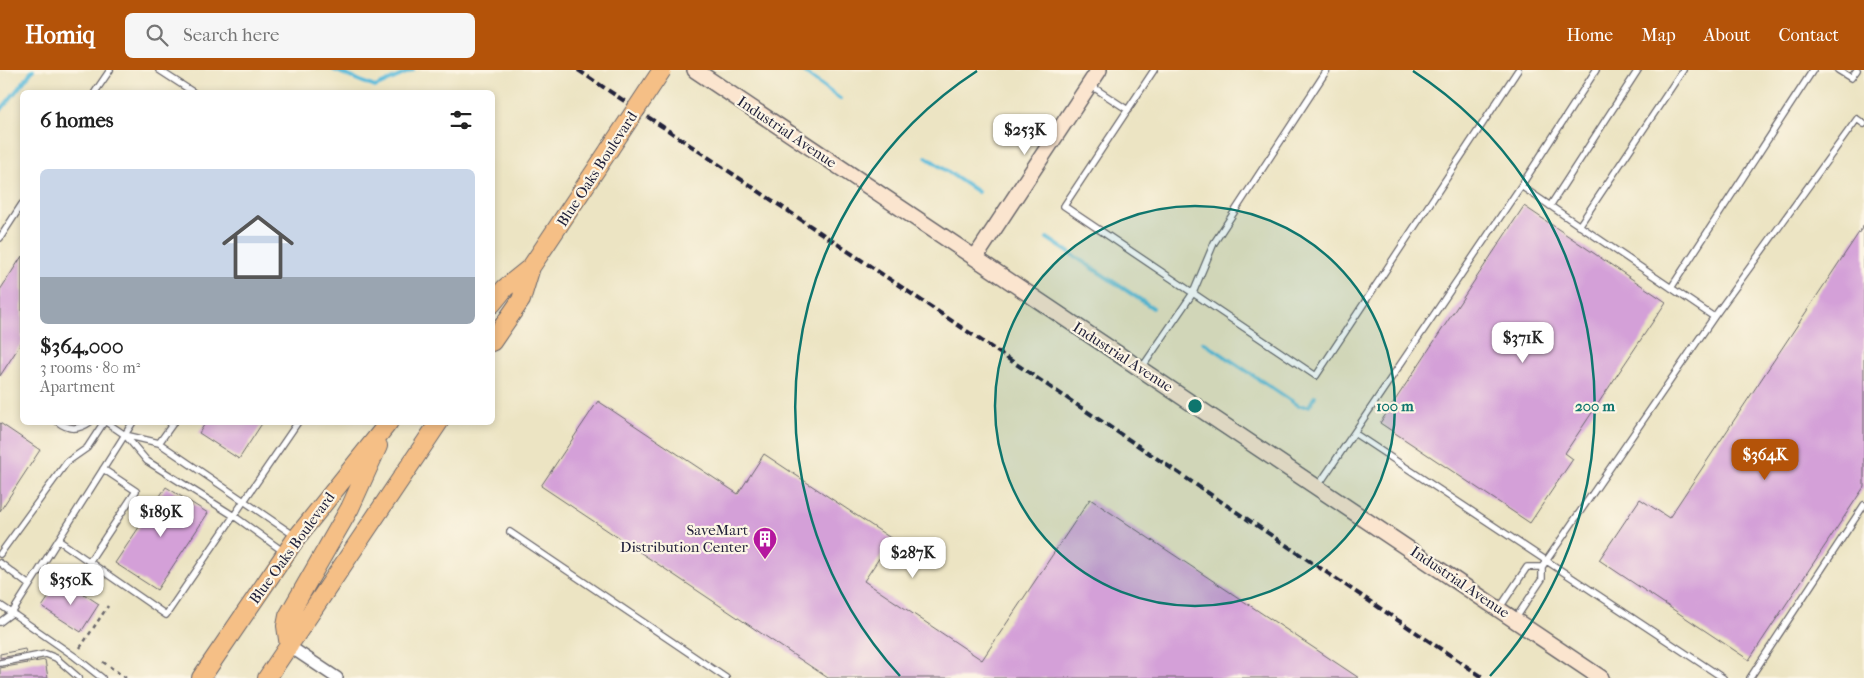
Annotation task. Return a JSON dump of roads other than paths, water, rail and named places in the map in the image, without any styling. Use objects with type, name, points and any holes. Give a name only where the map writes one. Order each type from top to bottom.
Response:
[{"type":"main road","name":"Blue Oaks Boulevard","points":[[495,338],[521,300],[532,267],[662,70]]},
{"type":"main road","name":"Blue Oaks Boulevard","points":[[495,300],[505,288],[532,267]]},
{"type":"main road","name":"Blue Oaks Boulevard","points":[[200,678],[297,538],[387,425]]},
{"type":"main road","points":[[289,646],[286,626],[288,616],[350,508],[388,425]]},
{"type":"main road","points":[[267,678],[437,425]]},
{"type":"street","name":"Industrial Avenue","points":[[695,70],[1601,678]]},
{"type":"street","points":[[975,258],[1099,70]]},
{"type":"street","points":[[289,646],[337,678]]},
{"type":"lane","points":[[96,90],[110,70]]},
{"type":"lane","points":[[159,70],[190,90]]},
{"type":"lane","points":[[1154,70],[1064,206],[1316,376],[1518,70]]},
{"type":"lane","points":[[1141,369],[1193,293],[1214,244],[1327,70]]},
{"type":"lane","points":[[1318,487],[1521,186],[1596,70]]},
{"type":"lane","points":[[1550,206],[1638,70]]},
{"type":"lane","points":[[1579,226],[1683,70]]},
{"type":"lane","points":[[1671,288],[1813,70]]},
{"type":"lane","points":[[1838,70],[1851,78],[1856,70]]},
{"type":"lane","points":[[1089,84],[1128,110]]},
{"type":"lane","points":[[1499,608],[1527,567],[1542,567],[1547,562],[1714,317],[1857,119],[1864,124]]},
{"type":"lane","points":[[1521,186],[1714,317]]},
{"type":"lane","points":[[0,238],[20,207]]},
{"type":"lane","points":[[64,425],[69,428],[79,428],[84,425]]},
{"type":"lane","points":[[0,554],[67,462],[87,448],[103,425]]},
{"type":"lane","points":[[109,425],[124,435],[147,461],[234,516],[286,554]]},
{"type":"lane","points":[[0,622],[12,613],[131,425]]},
{"type":"lane","points":[[159,443],[172,425]]},
{"type":"lane","points":[[58,540],[166,615],[296,425]]},
{"type":"lane","points":[[1354,433],[1724,678]]},
{"type":"lane","points":[[124,435],[159,443],[297,538]]},
{"type":"lane","points":[[89,562],[136,491],[103,469]]},
{"type":"lane","points":[[1750,678],[1864,505]]},
{"type":"lane","points":[[510,532],[726,678]]},
{"type":"lane","points":[[0,563],[29,585]]},
{"type":"lane","points":[[1515,620],[1542,579],[1542,567]]},
{"type":"lane","points":[[0,605],[74,656],[102,678]]},
{"type":"lane","points":[[0,663],[46,654],[56,658],[79,678]]},
{"type":"waterway","points":[[0,111],[33,70]]},
{"type":"waterway","points":[[334,70],[375,87],[413,70]]},
{"type":"waterway","points":[[801,70],[840,99]]},
{"type":"waterway","points":[[926,157],[978,192]]},
{"type":"waterway","points":[[1047,238],[1153,308]]},
{"type":"waterway","points":[[1203,342],[1299,406],[1309,406],[1315,396]]},
{"type":"railway","points":[[578,70],[1484,678]]},
{"type":"place","name":"SaveMart Distribution Center","points":[[765,560]]}]
